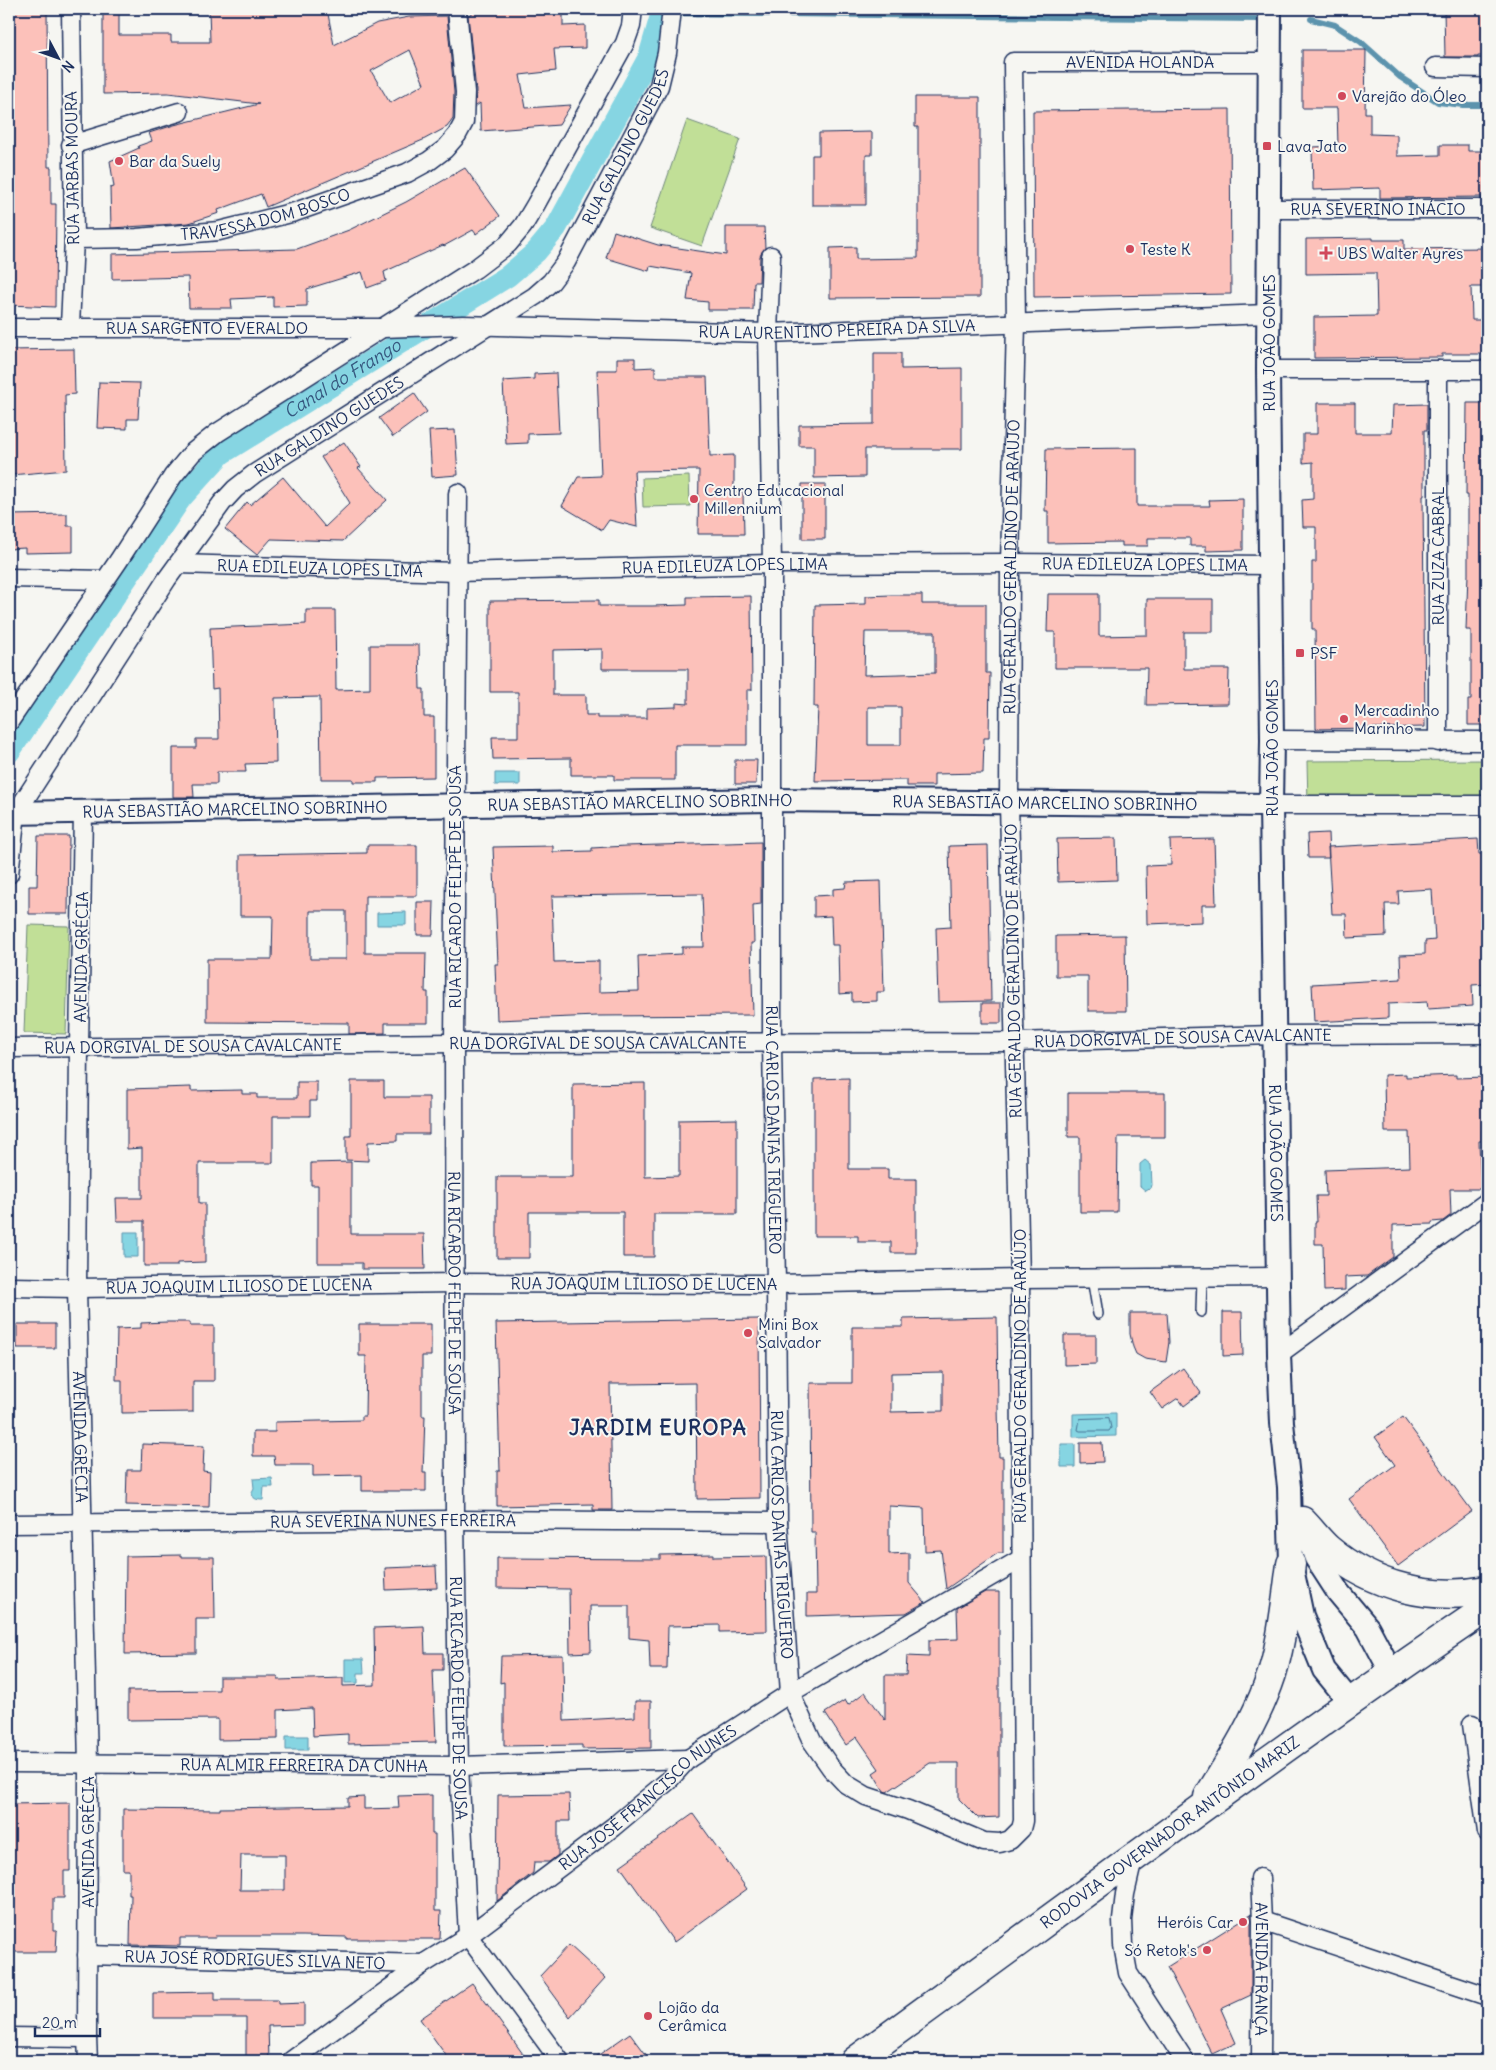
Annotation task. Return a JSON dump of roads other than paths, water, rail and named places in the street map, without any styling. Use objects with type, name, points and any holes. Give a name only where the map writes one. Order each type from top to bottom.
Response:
[{"type":"highway","points":[[1302,1521],[1328,1548],[1346,1563],[1390,1584],[1417,1591],[1445,1595],[1487,1590]]},
{"type":"highway","points":[[1202,1807],[1251,1726],[1269,1684],[1291,1564]]},
{"type":"highway","name":"RODOVIA GOVERNADOR ANTÔNIO MARIZ","points":[[855,2061],[1202,1807],[1487,1608]]},
{"type":"street","name":"RUA JARBAS MOURA","points":[[70,326],[74,239],[71,145],[71,9]]},
{"type":"street","name":"TRAVESSA DOM BOSCO","points":[[74,239],[137,238],[219,231],[296,212],[407,173],[429,161],[445,149],[464,122],[466,107],[457,9]]},
{"type":"street","points":[[9,722],[173,476],[192,453],[217,433],[475,269],[508,244],[523,226],[625,43],[633,9]]},
{"type":"street","name":"RUA GALDINO GUEDES","points":[[9,874],[12,813],[179,564],[234,489],[254,474],[535,296],[551,282],[566,262],[659,86],[667,53],[672,9]]},
{"type":"street","name":"RUA JOÃO GOMES","points":[[1270,9],[1268,370],[1271,565],[1271,805],[1279,1354],[1282,1424],[1289,1487]]},
{"type":"street","name":"AVENIDA HOLANDA","points":[[1013,62],[1269,62]]},
{"type":"street","name":"RUA GERALDO GERALDINO DE ARAÚJO","points":[[1013,62],[1016,324],[1010,563],[1009,803],[1020,1279],[1023,1820]]},
{"type":"street","points":[[1435,68],[1487,68]]},
{"type":"street","points":[[71,145],[179,112]]},
{"type":"street","name":"RUA SEVERINO INÁCIO","points":[[1269,210],[1487,209]]},
{"type":"street","name":"RUA CARLOS DANTAS TRIGUEIRO","points":[[771,256],[768,333],[772,564],[772,1043],[778,1522],[790,1693],[812,1741],[831,1768],[846,1784],[866,1796],[908,1810],[984,1842],[1000,1843],[1010,1840],[1020,1829],[1023,1820]]},
{"type":"street","name":"RUA LAURENTINO PEREIRA DA SILVA","points":[[405,326],[463,325],[768,333],[1268,314]]},
{"type":"street","name":"RUA SARGENTO EVERALDO","points":[[9,328],[70,326],[383,328],[405,326]]},
{"type":"street","points":[[1268,370],[1487,370]]},
{"type":"street","name":"RUA ZUZA CABRAL","points":[[1438,370],[1438,742]]},
{"type":"street","name":"RUA RICARDO FELIPE DE SOUSA","points":[[458,493],[454,1043],[455,1520],[459,1766],[468,1936]]},
{"type":"street","name":"RUA EDILEUZA LOPES LIMA","points":[[179,564],[457,572],[772,564],[1271,565]]},
{"type":"street","points":[[9,578],[104,580]]},
{"type":"street","points":[[1272,740],[1487,741]]},
{"type":"street","name":"RUA SEBASTIÃO MARCELINO SOBRINHO","points":[[12,813],[773,800],[1271,805]]},
{"type":"street","points":[[1271,805],[1487,804]]},
{"type":"street","name":"AVENIDA GRÉCIA","points":[[84,812],[79,1047],[77,1288],[88,1765],[88,2061]]},
{"type":"street","name":"RUA DORGIVAL DE SOUSA CAVALCANTE","points":[[9,1048],[454,1043],[1014,1042],[1274,1035],[1487,1034]]},
{"type":"street","points":[[1279,1354],[1487,1202]]},
{"type":"street","name":"RUA JOAQUIM LILIOSO DE LUCENA","points":[[9,1287],[77,1288],[456,1282],[776,1284],[1020,1279],[1278,1277]]},
{"type":"street","points":[[1289,1487],[1316,1558],[1338,1592],[1368,1628],[1393,1672]]},
{"type":"street","points":[[1289,1487],[1291,1564],[1302,1616],[1314,1650],[1324,1670],[1351,1703]]},
{"type":"street","name":"RUA SEVERINA NUNES FERREIRA","points":[[9,1524],[455,1520],[778,1522]]},
{"type":"street","name":"RUA JOSÉ FRANCISCO NUNES","points":[[291,2061],[423,1964],[468,1936],[613,1827],[668,1780],[688,1758],[790,1693],[1021,1559]]},
{"type":"street","points":[[1472,1724],[1487,1832]]},
{"type":"street","name":"RUA ALMIR FERREIRA DA CUNHA","points":[[9,1763],[459,1766],[688,1758]]},
{"type":"street","points":[[1133,1859],[1125,1894],[1122,1920],[1123,1945],[1128,1973],[1185,2061]]},
{"type":"street","name":"AVENIDA FRANÇA","points":[[1260,1878],[1262,1921],[1261,2061]]},
{"type":"street","points":[[1262,1921],[1487,1996]]},
{"type":"street","points":[[468,1936],[560,2061]]},
{"type":"street","name":"RUA JOSÉ RODRIGUES SILVA NETO","points":[[87,1955],[423,1964]]},
{"type":"street","points":[[9,2037],[87,2038]]},
{"type":"lane","points":[[1201,1312],[1202,1277]]},
{"type":"lane","points":[[1092,1278],[1098,1314]]},
{"type":"water","points":[[495,773],[520,773],[520,785],[495,785]]},
{"type":"water","points":[[406,912],[406,925],[377,925],[377,913]]},
{"type":"water","points":[[1145,1160],[1151,1165],[1152,1185],[1146,1191],[1140,1186],[1140,1164]]},
{"type":"water","points":[[124,1232],[138,1232],[138,1257],[124,1257]]},
{"type":"water","points":[[1116,1413],[1116,1436],[1073,1437],[1073,1414]]},
{"type":"water","points":[[1061,1444],[1075,1444],[1075,1467],[1061,1467]]},
{"type":"water","points":[[272,1478],[273,1487],[264,1487],[263,1500],[254,1498],[252,1494],[254,1488],[253,1479]]},
{"type":"water","points":[[345,1659],[363,1659],[364,1673],[358,1673],[358,1683],[345,1683]]},
{"type":"water","points":[[286,1736],[308,1736],[308,1750],[286,1750]]},
{"type":"waterway","name":"Canal do Frango","points":[[9,752],[181,498],[221,454],[508,276],[536,252],[556,228],[649,57],[663,9]]},
{"type":"waterway","points":[[673,13],[1259,19]]},
{"type":"waterway","points":[[1311,19],[1335,25],[1361,42],[1400,77],[1438,102],[1487,105]]},
{"type":"place","name":"Varejão do Óleo","points":[[1342,96]]},
{"type":"place","name":"Lava Jato","points":[[1267,146]]},
{"type":"place","name":"Bar da Suely","points":[[119,161]]},
{"type":"place","name":"Teste K","points":[[1130,249]]},
{"type":"place","name":"UBS Walter Ayres","points":[[1326,253]]},
{"type":"place","name":"Centro Educacional Millennium","points":[[694,499]]},
{"type":"place","name":"PSF","points":[[1300,653]]},
{"type":"place","name":"Mercadinho Marinho","points":[[1344,719]]},
{"type":"place","name":"Mini Box Salvador","points":[[748,1333]]},
{"type":"place","name":"Heróis Car","points":[[1243,1922]]},
{"type":"place","name":"Só Retok's","points":[[1207,1950]]},
{"type":"place","name":"Lojão da Cerâmica","points":[[648,2016]]},
{"type":"district","name":"JARDIM EUROPA","points":[[658,1428]]}]
